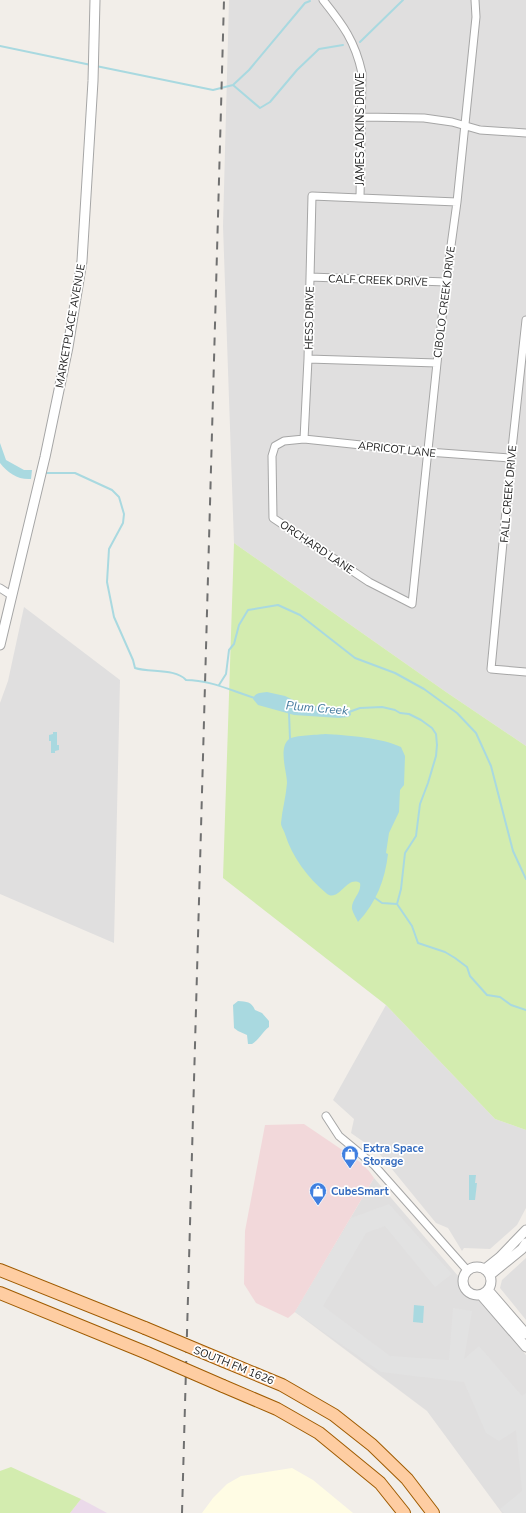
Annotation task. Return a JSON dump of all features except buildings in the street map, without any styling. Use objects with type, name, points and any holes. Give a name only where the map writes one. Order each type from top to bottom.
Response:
[{"type":"main road","name":"SOUTH FM 1626","points":[[0,1270],[282,1385],[334,1415],[372,1445],[407,1479],[433,1513]]},
{"type":"main road","name":"SOUTH FM 1626","points":[[0,1293],[277,1408],[319,1433],[380,1483],[404,1513]]},
{"type":"street","name":"MARKETPLACE AVENUE","points":[[0,645],[45,457],[68,347],[82,261],[95,0]]},
{"type":"street","name":"JAMES ADKINS DRIVE","points":[[323,0],[344,26],[359,57],[362,73],[360,198]]},
{"type":"street","name":"CIBOLO CREEK DRIVE","points":[[412,604],[437,363],[465,126],[476,17],[475,0]]},
{"type":"street","points":[[362,117],[424,118],[452,122],[480,130],[526,133]]},
{"type":"street","name":"HESS DRIVE","points":[[304,439],[308,359],[312,196],[360,198]]},
{"type":"street","points":[[360,198],[457,202]]},
{"type":"street","name":"CALF CREEK DRIVE","points":[[310,278],[446,282]]},
{"type":"street","name":"FALL CREEK DRIVE","points":[[526,320],[491,669],[526,672]]},
{"type":"street","points":[[308,359],[437,363]]},
{"type":"street","name":"APRICOT LANE","points":[[284,441],[304,439],[428,452],[511,458]]},
{"type":"street","name":"ORCHARD LANE","points":[[284,441],[276,446],[272,456],[273,518],[369,582],[412,604]]},
{"type":"street","points":[[0,588],[11,595]]},
{"type":"street","points":[[326,1116],[340,1136],[374,1165],[467,1270]]},
{"type":"street","points":[[487,1272],[526,1230]]},
{"type":"street","points":[[487,1272],[522,1249],[526,1243]]},
{"type":"street","points":[[476,1266],[487,1272],[491,1283],[485,1292],[477,1295],[469,1293],[463,1287],[462,1278],[467,1270],[476,1266]]},
{"type":"street","points":[[485,1292],[526,1334]]},
{"type":"street","points":[[485,1292],[526,1347]]},
{"type":"shaded area","points":[[229,0],[526,0],[526,746],[446,692],[234,543],[223,226]]},
{"type":"shaded area","points":[[24,607],[120,680],[114,943],[0,894],[0,703],[8,681]]},
{"type":"shaded area","points":[[386,1005],[495,1119],[526,1130],[526,1208],[517,1225],[490,1249],[464,1248],[462,1251],[448,1228],[436,1223],[378,1152],[351,1133],[354,1119],[333,1100]]},
{"type":"shaded area","points":[[304,1124],[360,1162],[374,1178],[295,1312],[288,1318],[256,1303],[244,1284],[245,1231],[265,1125]]},
{"type":"shaded area","points":[[374,1178],[526,1355],[526,1513],[502,1513],[427,1411],[295,1312]]},
{"type":"shaded area","points":[[389,1204],[452,1274],[435,1287],[385,1226],[366,1233],[323,1306],[390,1356],[449,1360],[453,1308],[472,1311],[464,1359],[479,1346],[522,1396],[526,1393],[526,1511],[524,1513],[504,1513],[500,1509],[522,1491],[516,1430],[499,1441],[486,1433],[464,1382],[381,1372],[295,1312],[351,1218]]},
{"type":"shaded area","points":[[526,1258],[526,1320],[500,1288],[502,1280]]},
{"type":"shaded area","points":[[292,1468],[313,1480],[353,1513],[202,1513],[213,1498],[227,1484],[241,1476]]},
{"type":"shaded area","points":[[81,1499],[107,1513],[70,1513]]},
{"type":"green space","points":[[234,543],[446,692],[526,746],[526,1130],[495,1119],[386,1005],[223,878]]},
{"type":"green space","points":[[11,1467],[81,1499],[70,1513],[0,1513],[0,1471]]},
{"type":"water","points":[[0,443],[6,460],[24,470],[32,470],[31,479],[18,477],[3,467],[0,463]]},
{"type":"water","points":[[267,692],[285,696],[304,705],[350,710],[351,715],[348,717],[339,718],[294,715],[258,705],[253,699],[255,695],[258,693]]},
{"type":"water","points":[[53,732],[57,732],[57,745],[59,745],[59,750],[55,751],[55,753],[51,753],[51,741],[49,741],[49,735],[53,734]]},
{"type":"water","points":[[325,734],[354,736],[384,741],[401,747],[405,756],[404,785],[400,790],[399,812],[389,833],[385,873],[375,899],[358,922],[352,911],[352,905],[359,890],[360,883],[351,883],[335,895],[326,893],[313,881],[296,859],[281,824],[287,783],[284,760],[284,748],[286,743],[289,739],[296,737]]},
{"type":"water","points":[[238,1001],[250,1003],[255,1010],[262,1013],[269,1021],[269,1027],[252,1044],[248,1044],[247,1035],[234,1028],[233,1005]]},
{"type":"water","points":[[469,1175],[476,1175],[475,1183],[477,1183],[475,1200],[469,1200]]},
{"type":"water","points":[[414,1305],[424,1306],[423,1323],[413,1322]]},
{"type":"waterway","points":[[360,42],[403,0]]},
{"type":"waterway","points":[[96,66],[213,90],[233,85],[249,70],[305,3],[310,1]]},
{"type":"waterway","points":[[233,85],[260,108],[270,102],[297,70],[319,49],[343,45]]},
{"type":"waterway","points":[[0,46],[91,65]]},
{"type":"waterway","name":"Plum Creek","points":[[44,473],[75,473],[112,490],[119,497],[124,514],[123,523],[109,549],[107,582],[114,617],[135,668],[169,672],[181,676],[186,680],[195,680],[212,684],[255,698]]},
{"type":"waterway","points":[[219,685],[226,674],[229,650],[234,644],[239,625],[248,610],[278,605],[300,615],[355,658],[395,673],[424,689],[457,713],[476,733],[491,766],[513,851],[526,879]]},
{"type":"waterway","name":"Plum Creek","points":[[349,712],[360,708],[382,707],[395,710],[400,713],[409,714],[421,720],[432,728],[436,734],[436,756],[420,804],[416,836],[405,853],[401,889],[397,904],[412,926],[418,943],[445,952],[467,967],[470,976],[487,995],[500,997],[511,1005],[526,1010]]},
{"type":"waterway","points":[[289,713],[290,739]]},
{"type":"waterway","points":[[375,898],[382,903],[397,904]]},
{"type":"railway","points":[[182,1513],[224,0]]},
{"type":"place","name":"Extra Space Storage","points":[[350,1169]]},
{"type":"place","name":"CubeSmart","points":[[318,1206]]}]
